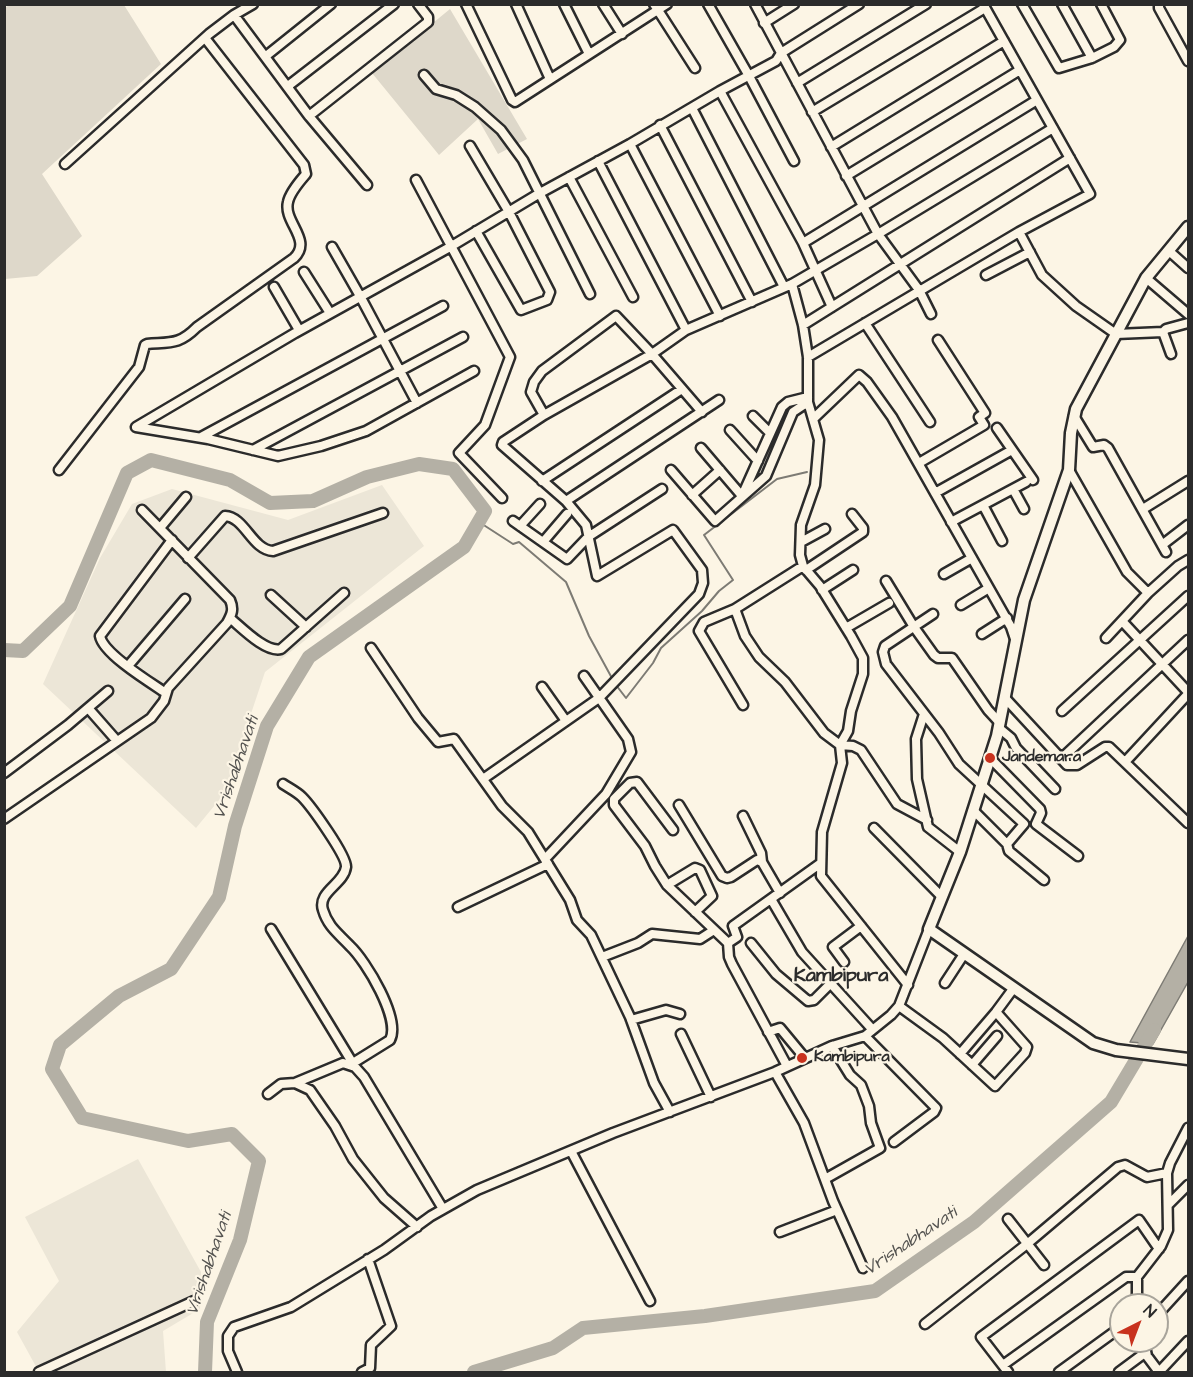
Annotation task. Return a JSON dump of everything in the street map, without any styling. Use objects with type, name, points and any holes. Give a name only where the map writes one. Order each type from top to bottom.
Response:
[{"type":"street","points":[[64,164],[205,38],[234,15],[253,4]]},
{"type":"street","points":[[266,56],[331,4]]},
{"type":"street","points":[[288,86],[394,4]]},
{"type":"street","points":[[309,116],[428,22],[428,16],[418,4]]},
{"type":"street","points":[[466,4],[515,102],[622,34],[656,7],[667,4]]},
{"type":"street","points":[[516,4],[550,79]]},
{"type":"street","points":[[564,4],[589,54]]},
{"type":"street","points":[[603,4],[622,34]]},
{"type":"street","points":[[708,4],[794,161]]},
{"type":"street","points":[[755,4],[862,206],[899,265],[919,290],[931,314]]},
{"type":"street","points":[[764,22],[794,4]]},
{"type":"street","points":[[474,371],[366,431],[321,446],[278,456],[200,438],[136,427],[299,330],[450,247],[540,193],[776,61],[781,53],[859,4]]},
{"type":"street","points":[[797,83],[926,4]]},
{"type":"street","points":[[1022,4],[1058,68],[1092,58],[1114,47],[1120,40],[1101,4]]},
{"type":"street","points":[[1062,4],[1092,58]]},
{"type":"street","points":[[1160,4],[1159,8],[1188,61]]},
{"type":"street","points":[[808,357],[1019,232],[1090,194],[984,6],[812,112]]},
{"type":"street","points":[[656,7],[695,68]]},
{"type":"street","points":[[234,15],[309,116],[367,185]]},
{"type":"street","points":[[59,470],[139,367],[145,345],[179,341],[185,338],[196,327],[294,258],[301,250],[302,243],[288,209],[288,202],[306,174],[306,169],[205,38]]},
{"type":"street","points":[[831,147],[1004,40]]},
{"type":"street","points":[[846,176],[1020,70]]},
{"type":"street","points":[[424,75],[436,89],[456,95],[475,107],[501,130],[523,160],[590,294]]},
{"type":"street","points":[[720,91],[803,243],[832,307]]},
{"type":"street","points":[[803,243],[1037,100]]},
{"type":"street","points":[[692,108],[788,285],[804,325],[808,357],[808,399],[819,440],[815,485],[801,525],[800,555],[805,568],[822,590],[863,658],[863,674],[850,711],[848,731],[840,745],[842,763],[822,832],[821,876],[908,985]]},
{"type":"street","points":[[660,125],[752,302]]},
{"type":"street","points":[[483,779],[599,698],[699,594],[702,576],[702,570],[673,530],[597,576],[586,525],[566,501],[502,445],[503,442],[544,415],[652,354],[686,330],[788,285],[878,234],[1053,128]]},
{"type":"street","points":[[630,144],[720,316]]},
{"type":"street","points":[[470,146],[550,292],[547,300],[521,310],[476,231]]},
{"type":"street","points":[[804,325],[1070,158]]},
{"type":"street","points":[[598,161],[686,330]]},
{"type":"street","points":[[569,177],[633,297]]},
{"type":"street","points":[[416,180],[510,357],[485,425],[459,453],[502,498]]},
{"type":"street","points":[[237,1372],[228,1354],[228,1338],[232,1328],[291,1307],[443,1209],[477,1190],[775,1072],[832,1046],[865,1036],[899,1006],[960,852],[990,758],[1005,698],[1024,600],[1069,470],[1071,434],[1076,409],[1146,278],[1188,227]]},
{"type":"street","points":[[1019,232],[1042,275],[1076,306],[1116,334],[1162,332],[1188,323]]},
{"type":"street","points":[[332,247],[417,403]]},
{"type":"street","points":[[1168,251],[1188,268]]},
{"type":"street","points":[[986,275],[1030,252]]},
{"type":"street","points":[[304,272],[330,313]]},
{"type":"street","points":[[1146,278],[1188,314]]},
{"type":"street","points":[[274,287],[299,330]]},
{"type":"street","points":[[200,438],[443,306]]},
{"type":"street","points":[[544,415],[531,392],[534,381],[542,371],[616,316],[702,412]]},
{"type":"street","points":[[865,323],[930,422]]},
{"type":"street","points":[[1162,332],[1171,354]]},
{"type":"street","points":[[253,450],[464,337]]},
{"type":"street","points":[[919,463],[984,425],[980,417],[985,412],[938,340]]},
{"type":"street","points":[[813,419],[859,375],[867,382],[892,417],[919,463],[1006,618],[1016,642]]},
{"type":"street","points":[[542,481],[682,389]]},
{"type":"street","points":[[742,496],[782,407],[788,402],[808,399]]},
{"type":"street","points":[[671,470],[715,521],[766,476],[793,412],[808,399]]},
{"type":"street","points":[[566,501],[719,400]]},
{"type":"street","points":[[753,416],[770,433]]},
{"type":"street","points":[[1074,416],[1093,447],[1104,445],[1108,448],[1164,549],[1188,525]]},
{"type":"street","points":[[951,522],[1029,481],[997,428]]},
{"type":"street","points":[[730,430],[758,461]]},
{"type":"street","points":[[701,448],[742,496]]},
{"type":"street","points":[[935,493],[1012,450]]},
{"type":"street","points":[[692,495],[720,470]]},
{"type":"street","points":[[1069,470],[1126,572],[1148,593]]},
{"type":"street","points":[[1143,509],[1188,481]]},
{"type":"street","points":[[540,504],[517,524],[567,559],[588,537],[662,489]]},
{"type":"street","points":[[1013,489],[1024,509]]},
{"type":"street","points":[[160,528],[186,497]]},
{"type":"street","points":[[983,505],[1002,541]]},
{"type":"street","points":[[4,819],[151,718],[164,701],[168,688],[230,618],[232,606],[230,600],[142,510]]},
{"type":"street","points":[[188,558],[225,516],[234,519],[263,548],[273,551],[383,513]]},
{"type":"street","points":[[543,542],[567,514]]},
{"type":"street","points":[[743,705],[699,631],[705,622],[735,609],[863,532],[863,528],[852,514]]},
{"type":"street","points":[[801,542],[825,529]]},
{"type":"street","points":[[166,693],[107,649],[100,636],[172,540]]},
{"type":"street","points":[[944,574],[972,558]]},
{"type":"street","points":[[1106,639],[1148,593],[1188,560]]},
{"type":"street","points":[[822,590],[853,570]]},
{"type":"street","points":[[886,580],[914,627],[936,657],[952,658],[1016,748],[1054,789]]},
{"type":"street","points":[[961,605],[989,588]]},
{"type":"street","points":[[230,618],[265,646],[277,650],[344,593]]},
{"type":"street","points":[[271,595],[306,627]]},
{"type":"street","points":[[1062,711],[1188,596]]},
{"type":"street","points":[[128,666],[184,599]]},
{"type":"street","points":[[846,628],[889,603]]},
{"type":"street","points":[[735,609],[747,639],[762,660],[785,682],[824,733],[840,745],[853,746],[861,750],[897,804],[927,820]]},
{"type":"street","points":[[933,614],[885,646],[883,652],[886,664],[959,764],[1024,823],[1008,844]]},
{"type":"street","points":[[982,634],[1006,618]]},
{"type":"street","points":[[1122,621],[1164,664],[1188,693],[1125,762]]},
{"type":"street","points":[[1061,759],[1188,640]]},
{"type":"street","points":[[371,648],[418,718],[438,742],[453,738],[503,809],[528,832],[570,900],[577,920],[589,933],[602,957],[631,1020],[654,1083],[670,1112]]},
{"type":"street","points":[[458,908],[546,862],[606,794],[631,752],[628,739],[584,676]]},
{"type":"street","points":[[542,687],[566,721]]},
{"type":"street","points":[[4,773],[108,691]]},
{"type":"street","points":[[1005,698],[1070,766],[1077,765],[1106,747],[1111,749],[1188,823]]},
{"type":"street","points":[[88,708],[117,741]]},
{"type":"street","points":[[924,714],[915,739],[917,782],[932,832],[960,852]]},
{"type":"street","points":[[990,758],[1040,809],[1041,813],[1035,821],[1036,824],[1078,856]]},
{"type":"street","points":[[673,830],[637,782],[630,783],[614,799],[614,805],[645,846],[667,885],[728,943],[732,964],[787,1066]]},
{"type":"street","points":[[268,1094],[281,1084],[296,1083],[343,1064],[354,1065],[390,1040],[393,1034],[383,994],[351,946],[333,930],[321,907],[322,900],[342,877],[346,863],[311,807],[301,796],[283,784]]},
{"type":"street","points":[[680,804],[722,876],[727,878],[751,863],[758,860],[762,862]]},
{"type":"street","points":[[973,810],[1008,844],[1009,851],[1044,880]]},
{"type":"street","points":[[743,816],[761,853],[762,862],[780,893]]},
{"type":"street","points":[[874,828],[942,897]]},
{"type":"street","points":[[728,943],[737,936],[732,926],[821,863]]},
{"type":"street","points":[[667,885],[698,868],[712,896],[695,912]]},
{"type":"street","points":[[771,899],[802,952],[872,1029]]},
{"type":"street","points":[[844,962],[833,947],[861,926]]},
{"type":"street","points":[[271,929],[443,1209]]},
{"type":"street","points":[[929,929],[1093,1043],[1116,1050],[1164,1054],[1188,1059]]},
{"type":"street","points":[[602,957],[652,934],[700,939],[714,930]]},
{"type":"street","points":[[751,943],[777,974],[808,1000],[814,1000],[830,984]]},
{"type":"street","points":[[945,983],[964,954]]},
{"type":"street","points":[[960,1054],[1013,988]]},
{"type":"street","points":[[899,1006],[924,1023],[995,1086],[1026,1050],[1026,1045],[996,1012]]},
{"type":"street","points":[[631,1020],[666,1010],[680,1014]]},
{"type":"street","points":[[768,1032],[780,1028],[804,1058]]},
{"type":"street","points":[[681,1034],[711,1097]]},
{"type":"street","points":[[865,1036],[936,1108],[934,1112],[894,1142]]},
{"type":"street","points":[[972,1065],[997,1036]]},
{"type":"street","points":[[825,1179],[880,1148],[861,1085],[850,1076],[832,1046]]},
{"type":"street","points":[[775,1072],[804,1123],[837,1210],[863,1268]]},
{"type":"street","points":[[296,1083],[310,1090],[335,1125],[352,1159],[384,1198],[417,1227]]},
{"type":"street","points":[[1137,1293],[1137,1277],[1159,1249],[1169,1226],[1167,1173],[1188,1128]]},
{"type":"street","points":[[571,1151],[650,1301]]},
{"type":"street","points":[[925,1324],[1027,1244],[1118,1167],[1125,1165],[1147,1178],[1167,1173]]},
{"type":"street","points":[[1169,1203],[1188,1185]]},
{"type":"street","points":[[780,1232],[837,1210]]},
{"type":"street","points":[[1008,1219],[1044,1265]]},
{"type":"street","points":[[1137,1277],[1126,1277],[1005,1369],[981,1336],[1138,1220],[1159,1249]]},
{"type":"street","points":[[362,1372],[370,1368],[371,1345],[391,1326],[368,1259]]},
{"type":"street","points":[[1169,1301],[1188,1281]]},
{"type":"street","points":[[39,1372],[194,1301]]},
{"type":"street","points":[[1059,1372],[1109,1336]]},
{"type":"street","points":[[1147,1353],[1159,1372],[1188,1341]]},
{"type":"street","points":[[1119,1372],[1145,1353]]},
{"type":"shaded area","points":[[10,5],[124,5],[161,64],[42,174],[82,236],[37,276],[5,279],[4,8]]},
{"type":"shaded area","points":[[450,9],[527,139],[498,154],[478,119],[439,155],[372,73]]},
{"type":"shaded area","points":[[382,485],[424,546],[265,672],[224,794],[196,828],[43,684],[100,558],[132,504],[172,489],[288,520]]},
{"type":"shaded area","points":[[1188,936],[1188,982],[1153,1044],[1130,1042]]},
{"type":"shaded area","points":[[138,1159],[201,1272],[200,1309],[163,1331],[166,1372],[39,1372],[17,1332],[59,1281],[25,1217]]},
{"type":"waterway","name":"Vrishabhavati","points":[[4,650],[23,651],[70,606],[127,473],[151,460],[230,480],[270,503],[313,501],[367,477],[419,464],[453,469],[485,511],[464,547],[309,657],[267,726],[235,826],[219,897],[171,969],[119,996],[60,1045],[52,1069],[82,1118],[188,1141],[232,1134],[259,1161],[240,1240],[207,1322],[205,1372]]},
{"type":"waterway","points":[[616,685],[626,698],[653,663],[661,648],[733,580],[704,535],[777,479],[807,472]]},
{"type":"waterway","points":[[479,522],[513,544],[519,542],[566,582],[589,636],[613,680]]},
{"type":"waterway","name":"Vrishabhavati","points":[[474,1372],[553,1348],[583,1328],[705,1316],[875,1291],[974,1222],[1111,1102],[1154,1030]]},
{"type":"place","name":"Jandemara","points":[[990,758]]},
{"type":"place","name":"Kambipura","points":[[802,1058]]},
{"type":"district","name":"Kambipura","points":[[841,977]]}]
